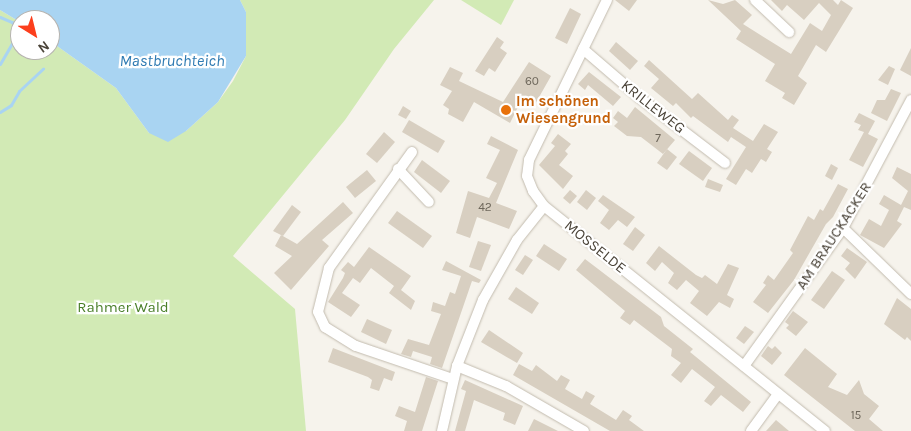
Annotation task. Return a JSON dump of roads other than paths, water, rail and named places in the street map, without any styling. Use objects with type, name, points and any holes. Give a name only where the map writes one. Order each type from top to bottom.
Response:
[{"type":"street","name":"MOSSELDE","points":[[607,0],[529,160],[529,183],[544,206],[825,431]]},
{"type":"street","points":[[755,0],[789,32]]},
{"type":"street","name":"KRILLEWEG","points":[[583,49],[640,98],[725,162]]},
{"type":"street","name":"AM BRAUCKACKER","points":[[744,366],[843,228],[911,100]]},
{"type":"street","points":[[412,152],[329,268],[318,312],[325,327],[356,346],[453,379]]},
{"type":"street","points":[[398,170],[430,202]]},
{"type":"street","points":[[442,431],[457,366],[496,277],[517,240],[544,206]]},
{"type":"street","points":[[843,228],[911,294]]},
{"type":"street","points":[[457,366],[506,386],[584,431]]},
{"type":"street","points":[[751,431],[778,394]]},
{"type":"water","name":"Mastbruchteich","points":[[0,0],[240,0],[246,12],[246,56],[218,102],[186,131],[168,142],[149,133],[116,88],[60,48],[60,10],[10,10],[10,16],[0,10]]},
{"type":"waterway","points":[[0,17],[10,21]]},
{"type":"waterway","points":[[0,64],[10,46]]},
{"type":"waterway","points":[[0,112],[11,105],[19,91],[43,69]]},
{"type":"place","name":"Im schönen Wiesengrund","points":[[506,110]]},
{"type":"park label","name":"Rahmer Wald","points":[[123,308]]}]
